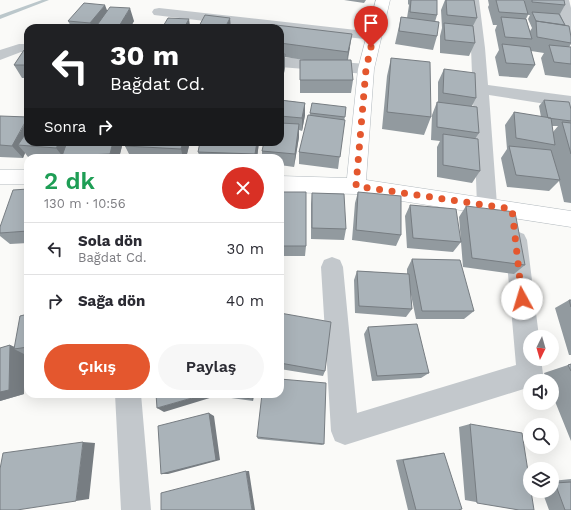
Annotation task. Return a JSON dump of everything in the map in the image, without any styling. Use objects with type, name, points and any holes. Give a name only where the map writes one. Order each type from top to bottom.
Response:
[{"type":"street","points":[[356,186],[366,69],[382,0]]},
{"type":"street","points":[[472,0],[478,48],[487,205]]},
{"type":"street","points":[[562,0],[571,32]]},
{"type":"street","points":[[159,12],[266,24]]},
{"type":"street","points":[[284,26],[374,36]]},
{"type":"street","points":[[0,55],[19,48],[24,48]]},
{"type":"street","points":[[284,62],[366,69]]},
{"type":"street","points":[[481,89],[571,102]]},
{"type":"street","points":[[0,177],[24,177]]},
{"type":"street","points":[[284,184],[356,186],[571,219]]},
{"type":"street","points":[[332,267],[345,432],[530,374],[512,209]]},
{"type":"street","points":[[128,398],[136,510]]},
{"type":"building","points":[[411,0],[437,0],[437,15],[410,12]]},
{"type":"building","points":[[446,0],[474,0],[477,18],[447,15]]},
{"type":"building","points":[[496,0],[524,0],[528,14],[499,12]]},
{"type":"building","points":[[532,0],[564,0],[565,5],[532,2]]},
{"type":"building","points":[[84,3],[105,5],[90,23],[68,21]]},
{"type":"building","points":[[110,7],[130,8],[120,24],[98,24]]},
{"type":"building","points":[[532,12],[559,14],[565,25],[536,21]]},
{"type":"building","points":[[205,15],[230,18],[227,24],[200,24]]},
{"type":"building","points":[[401,17],[439,22],[437,36],[399,31]]},
{"type":"building","points":[[501,17],[526,19],[532,39],[505,37]]},
{"type":"building","points":[[168,18],[189,19],[186,24],[164,24]]},
{"type":"building","points":[[536,21],[569,26],[571,43],[537,37]]},
{"type":"building","points":[[444,23],[473,26],[475,43],[445,40]]},
{"type":"building","points":[[284,26],[352,34],[348,52],[284,44]]},
{"type":"building","points":[[502,44],[530,47],[535,65],[506,63]]},
{"type":"building","points":[[549,45],[571,47],[571,64],[554,62]]},
{"type":"building","points":[[24,50],[24,65],[14,65]]},
{"type":"building","points":[[391,58],[430,62],[431,117],[387,112]]},
{"type":"building","points":[[300,60],[351,60],[353,80],[300,80]]},
{"type":"building","points":[[444,69],[475,73],[476,98],[443,93]]},
{"type":"building","points":[[284,100],[305,103],[302,118],[284,116]]},
{"type":"building","points":[[544,100],[569,102],[571,109],[571,121],[548,118]]},
{"type":"building","points":[[437,102],[477,107],[479,133],[437,127]]},
{"type":"building","points":[[312,103],[346,107],[345,117],[310,113]]},
{"type":"building","points":[[514,112],[551,118],[555,145],[516,138]]},
{"type":"building","points":[[308,115],[345,120],[340,157],[299,152]]},
{"type":"building","points":[[0,116],[24,117],[24,124],[12,146],[0,145]]},
{"type":"building","points":[[562,122],[571,123],[571,154]]},
{"type":"building","points":[[284,123],[299,124],[295,154],[262,151],[263,146],[284,146]]},
{"type":"building","points":[[443,134],[478,139],[480,171],[443,165]]},
{"type":"building","points":[[24,136],[24,145],[18,145]]},
{"type":"building","points":[[31,146],[57,146],[56,148]]},
{"type":"building","points":[[66,146],[112,146],[110,154],[63,154]]},
{"type":"building","points":[[125,146],[182,146],[181,149]]},
{"type":"building","points":[[199,146],[256,146],[255,154],[198,152]]},
{"type":"building","points":[[509,146],[551,150],[560,180],[516,175]]},
{"type":"building","points":[[24,189],[24,231],[0,233],[0,227],[13,190]]},
{"type":"building","points":[[284,192],[306,192],[306,246],[284,246]]},
{"type":"building","points":[[358,192],[401,196],[401,235],[356,230]]},
{"type":"building","points":[[312,193],[344,194],[346,229],[312,228]]},
{"type":"building","points":[[410,205],[456,209],[461,242],[413,238]]},
{"type":"building","points":[[466,206],[515,212],[525,265],[472,258]]},
{"type":"building","points":[[412,259],[460,260],[474,311],[422,311]]},
{"type":"building","points":[[357,271],[409,274],[412,309],[359,306]]},
{"type":"building","points":[[284,314],[331,322],[325,371],[284,364]]},
{"type":"building","points":[[24,315],[24,348],[14,349],[20,316]]},
{"type":"building","points":[[417,324],[429,373],[377,376],[368,327]]},
{"type":"building","points":[[10,345],[9,390],[0,392],[0,348]]},
{"type":"building","points":[[571,364],[571,371],[568,365]]},
{"type":"building","points":[[284,379],[326,383],[324,444],[257,437],[262,398],[284,398]]},
{"type":"building","points":[[156,398],[192,398],[157,408]]},
{"type":"building","points":[[209,413],[216,460],[161,474],[158,426]]},
{"type":"building","points":[[470,424],[522,433],[523,454],[525,454],[527,462],[523,462],[523,498],[532,498],[534,510],[519,510],[477,503]]},
{"type":"building","points":[[83,442],[76,501],[17,510],[0,510],[0,469],[3,453]]},
{"type":"building","points":[[444,453],[462,509],[416,510],[403,460]]},
{"type":"building","points":[[246,471],[252,510],[161,510],[161,493]]},
{"type":"building","points":[[571,482],[571,510],[565,510],[559,494],[559,483]]},
{"type":"waterway","points":[[0,17],[47,0]]},
{"type":"route","points":[[371,47],[366,69],[356,186],[512,209],[522,299]]}]
